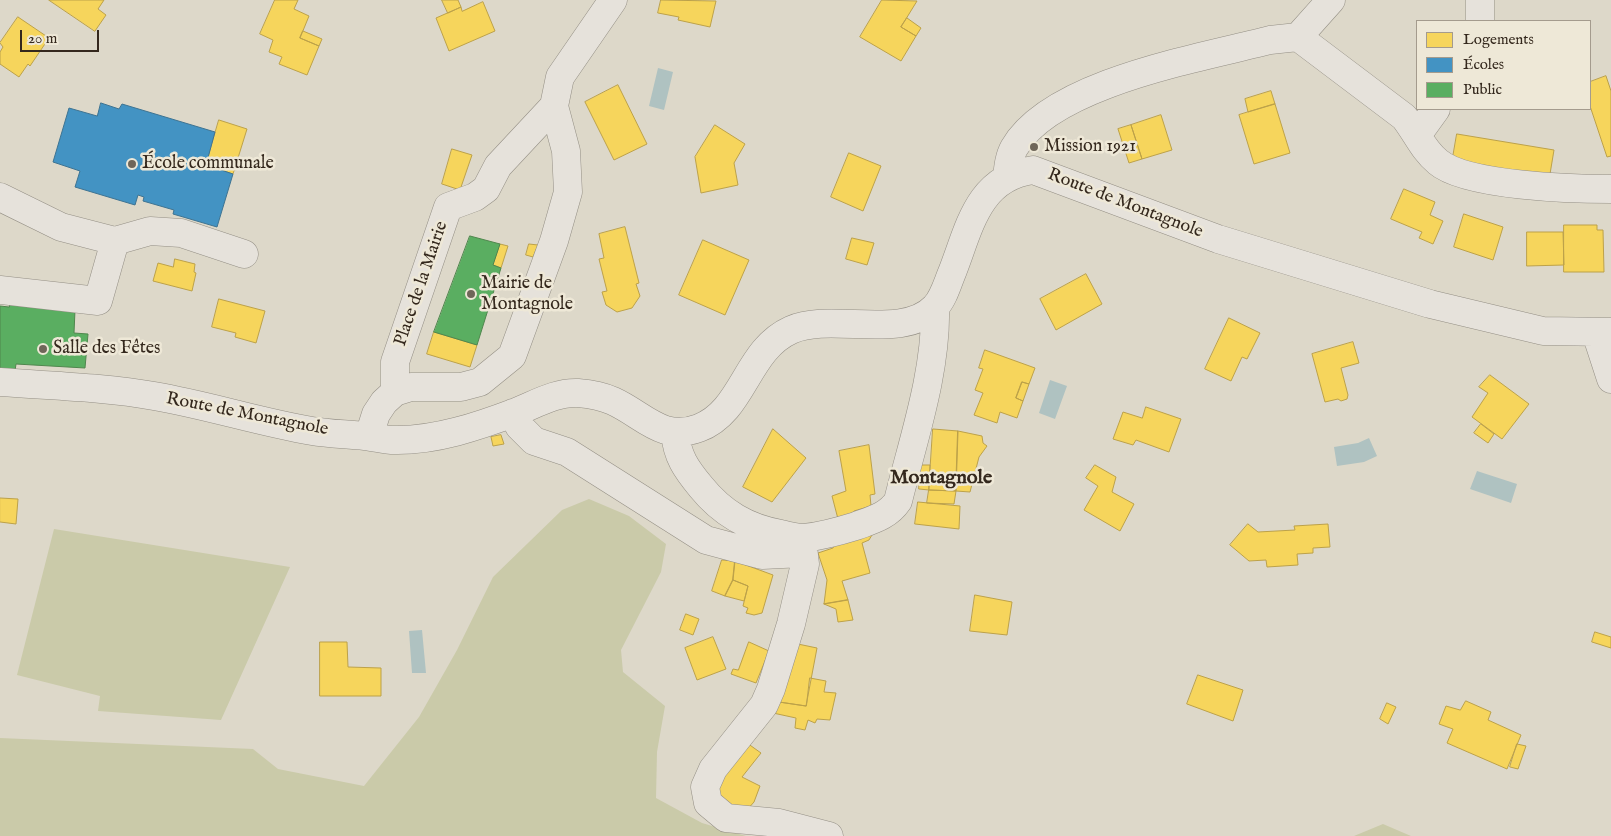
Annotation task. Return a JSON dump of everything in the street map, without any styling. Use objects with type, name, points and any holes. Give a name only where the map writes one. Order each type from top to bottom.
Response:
[{"type":"street","points":[[369,436],[376,414],[394,392],[411,387],[461,387],[480,382],[512,356],[554,242],[568,192],[566,151],[554,106],[560,77],[613,0]]},
{"type":"street","points":[[1007,178],[1013,149],[1024,133],[1056,109],[1096,87],[1270,40],[1298,36],[1331,0]]},
{"type":"street","points":[[1480,0],[1480,20]]},
{"type":"street","points":[[1298,36],[1404,117],[1418,134],[1425,150],[1435,159],[1459,174],[1546,188],[1611,189]]},
{"type":"street","name":"Place de la Mairie","points":[[394,392],[396,362],[448,207],[475,197],[486,189],[498,166],[554,106]]},
{"type":"street","points":[[1418,134],[1435,110]]},
{"type":"street","name":"Route de Montagnole","points":[[936,307],[960,254],[970,221],[988,192],[1007,178],[1027,171],[1043,173],[1218,239],[1430,304],[1543,331],[1603,333]]},
{"type":"street","points":[[0,197],[62,227],[115,241],[150,231],[181,233],[244,254]]},
{"type":"street","points":[[0,290],[6,289],[98,301],[115,241]]},
{"type":"street","points":[[803,545],[748,525],[727,514],[710,498],[684,466],[676,450],[675,433],[697,429],[714,421],[727,408],[761,353],[775,340],[791,330],[810,324],[896,324],[918,319],[936,307]]},
{"type":"street","points":[[513,413],[518,426],[534,441],[567,452],[706,540],[762,556],[803,545],[872,520],[892,510],[898,502],[936,338],[936,307]]},
{"type":"street","points":[[1603,333],[1611,380]]},
{"type":"street","name":"Route de Montagnole","points":[[0,382],[152,396],[313,431],[369,436],[392,441],[449,432],[513,413],[561,394],[596,395],[614,401],[658,428],[675,433]]},
{"type":"street","points":[[803,545],[805,564],[791,624],[771,689],[764,705],[713,769],[705,787],[708,803],[726,818],[779,823],[829,836]]},
{"type":"green space","points":[[589,499],[629,516],[666,544],[661,572],[621,650],[623,672],[665,706],[657,752],[656,798],[702,823],[746,836],[0,836],[0,738],[253,749],[278,769],[364,786],[419,717],[457,650],[493,577],[562,510]]},
{"type":"green space","points":[[54,529],[290,567],[221,720],[98,711],[100,696],[17,675]]},
{"type":"green space","points":[[1383,824],[1411,836],[1354,836]]},
{"type":"shaded area","points":[[658,68],[673,72],[664,110],[649,106]]},
{"type":"shaded area","points":[[1050,380],[1067,386],[1055,419],[1039,413]]},
{"type":"shaded area","points":[[1369,438],[1377,456],[1364,462],[1337,466],[1334,447],[1358,443]]},
{"type":"shaded area","points":[[1477,471],[1517,484],[1511,503],[1470,489]]},
{"type":"shaded area","points":[[422,630],[426,673],[412,673],[409,631]]},
{"type":"building: Logements","points":[[49,0],[104,0],[98,9],[106,15],[95,31]]},
{"type":"building: Logements","points":[[275,0],[298,0],[294,9],[309,16],[300,38],[319,46],[307,75],[279,64],[282,57],[269,52],[273,40],[260,34]]},
{"type":"building: Logements","points":[[442,0],[458,0],[461,7],[448,13]]},
{"type":"building: Logements","points":[[661,0],[716,1],[710,27],[678,20],[679,17],[658,13]]},
{"type":"building: Logements","points":[[882,0],[917,1],[901,27],[916,36],[901,61],[860,37]]},
{"type":"building: Logements","points":[[483,2],[495,31],[449,51],[436,18],[461,7],[462,11]]},
{"type":"building: Logements","points":[[18,17],[49,38],[30,66],[28,64],[19,77],[0,64],[0,52],[3,47],[0,43]]},
{"type":"building: Logements","points":[[907,18],[921,28],[916,36],[901,27]]},
{"type":"building: Logements","points":[[303,31],[322,39],[319,46],[300,38]]},
{"type":"building: Logements","points":[[1606,76],[1611,91],[1611,156],[1607,157],[1591,109],[1591,82]]},
{"type":"building: Logements","points":[[618,85],[647,144],[614,160],[585,102]]},
{"type":"building: Logements","points":[[1271,91],[1275,104],[1248,112],[1245,99]]},
{"type":"building: Logements","points":[[1275,104],[1290,153],[1254,164],[1239,115]]},
{"type":"building: Logements","points":[[1161,115],[1172,150],[1142,159],[1131,125]]},
{"type":"building: Logements","points":[[219,120],[247,129],[233,174],[206,165]]},
{"type":"building: Logements","points":[[715,125],[745,144],[734,163],[738,185],[701,193],[695,157]]},
{"type":"building: Logements","points":[[1131,125],[1142,159],[1129,163],[1118,129]]},
{"type":"building: Logements","points":[[1457,134],[1554,150],[1549,180],[1452,163]]},
{"type":"building: Logements","points":[[452,149],[472,155],[460,190],[442,184]]},
{"type":"building: Logements","points":[[849,153],[881,166],[863,211],[831,197]]},
{"type":"building: Logements","points":[[1404,189],[1435,202],[1430,215],[1443,221],[1433,244],[1419,238],[1422,232],[1391,219]]},
{"type":"building: Logements","points":[[1464,214],[1503,227],[1493,260],[1454,247]]},
{"type":"building: Logements","points":[[1564,225],[1597,225],[1597,230],[1603,230],[1604,272],[1564,272]]},
{"type":"building: Logements","points":[[625,227],[639,283],[636,284],[640,296],[632,308],[617,312],[606,305],[602,292],[607,291],[599,259],[604,258],[599,234]]},
{"type":"building: Logements","points":[[1527,232],[1563,232],[1564,265],[1527,266]]},
{"type":"building: Logements","points":[[852,238],[874,243],[867,265],[846,259]]},
{"type":"building: Logements","points":[[703,240],[749,260],[725,315],[679,295]]},
{"type":"building: Logements","points":[[500,244],[508,246],[501,268],[493,265]]},
{"type":"building: Logements","points":[[529,244],[538,245],[533,257],[526,255]]},
{"type":"building: Logements","points":[[175,259],[195,264],[194,272],[196,273],[192,291],[153,281],[158,263],[173,267]]},
{"type":"building: Logements","points":[[1086,274],[1102,304],[1056,330],[1040,299]]},
{"type":"building: Logements","points":[[219,299],[265,311],[256,343],[235,337],[236,333],[212,327]]},
{"type":"building: Logements","points":[[1229,318],[1260,333],[1247,359],[1242,357],[1231,381],[1205,369]]},
{"type":"building: Logements","points":[[434,332],[477,345],[470,367],[427,354]]},
{"type":"building: Logements","points":[[1353,342],[1359,363],[1341,368],[1348,395],[1347,399],[1325,402],[1312,354]]},
{"type":"building: Logements","points":[[985,350],[1035,368],[1029,384],[1022,382],[1016,398],[1023,401],[1017,418],[1000,412],[997,423],[974,415],[983,393],[975,390],[983,369],[979,368]]},
{"type":"building: Logements","points":[[1490,375],[1529,404],[1502,439],[1472,417],[1488,393],[1479,387]]},
{"type":"building: Logements","points":[[1022,382],[1029,384],[1023,401],[1016,398]]},
{"type":"building: Logements","points":[[1146,407],[1181,419],[1169,452],[1136,440],[1133,445],[1113,439],[1123,412],[1142,418]]},
{"type":"building: Logements","points":[[1481,424],[1494,434],[1488,443],[1474,433]]},
{"type":"building: Logements","points":[[773,429],[806,458],[772,502],[743,487]]},
{"type":"building: Logements","points":[[933,429],[958,431],[956,491],[929,490]]},
{"type":"building: Logements","points":[[958,431],[982,436],[983,443],[987,446],[979,457],[970,492],[956,491]]},
{"type":"building: Logements","points":[[501,435],[504,444],[493,446],[491,437]]},
{"type":"building: Logements","points":[[869,445],[875,494],[870,495],[871,506],[854,511],[853,516],[838,519],[832,496],[846,491],[839,451]]},
{"type":"building: Logements","points":[[921,465],[930,465],[929,490],[919,489]]},
{"type":"building: Logements","points":[[1095,465],[1116,477],[1112,492],[1134,504],[1120,531],[1084,510],[1098,486],[1086,478]]},
{"type":"building: Logements","points":[[929,490],[956,491],[954,504],[927,503]]},
{"type":"building: Logements","points":[[0,498],[18,499],[16,524],[0,522]]},
{"type":"building: Logements","points":[[918,502],[960,506],[959,529],[915,524]]},
{"type":"building: Logements","points":[[1248,524],[1258,532],[1295,530],[1294,526],[1328,524],[1330,547],[1313,548],[1313,553],[1297,554],[1298,565],[1267,567],[1266,560],[1249,561],[1230,545]]},
{"type":"building: Logements","points":[[872,535],[869,540],[862,543],[870,573],[842,581],[848,600],[824,604],[827,580],[818,553],[833,548],[836,542]]},
{"type":"building: Logements","points":[[722,560],[735,561],[733,580],[725,596],[712,591]]},
{"type":"building: Logements","points":[[735,561],[773,575],[762,613],[754,615],[746,613],[748,608],[743,606],[748,586],[733,580]]},
{"type":"building: Logements","points":[[733,580],[748,586],[744,601],[725,596]]},
{"type":"building: Logements","points":[[975,595],[1012,602],[1007,635],[970,631]]},
{"type":"building: Logements","points":[[848,600],[853,620],[838,622],[836,609],[824,604]]},
{"type":"building: Logements","points":[[686,614],[699,619],[693,635],[680,630]]},
{"type":"building: Logements","points":[[1595,632],[1611,637],[1611,648],[1592,642]]},
{"type":"building: Logements","points":[[713,637],[726,669],[697,680],[685,648]]},
{"type":"building: Logements","points":[[320,642],[347,642],[348,667],[381,668],[381,696],[320,696]]},
{"type":"building: Logements","points":[[749,642],[769,651],[756,683],[731,674],[733,669],[738,670]]},
{"type":"building: Logements","points":[[793,643],[817,648],[806,706],[779,702]]},
{"type":"building: Logements","points":[[1198,675],[1243,690],[1233,721],[1187,704]]},
{"type":"building: Logements","points":[[810,678],[826,681],[824,692],[836,693],[830,720],[817,719],[815,723],[808,720],[805,730],[795,728],[796,718],[773,713],[779,702],[806,706]]},
{"type":"building: Logements","points":[[1466,701],[1491,712],[1488,720],[1521,735],[1507,769],[1447,743],[1453,729],[1439,724],[1446,706],[1460,710]]},
{"type":"building: Logements","points":[[1387,703],[1396,707],[1388,724],[1380,719]]},
{"type":"building: Logements","points":[[747,743],[761,753],[742,777],[760,786],[754,802],[746,811],[726,807],[708,789]]},
{"type":"building: Logements","points":[[1517,744],[1526,746],[1518,769],[1510,767]]},
{"type":"building: Écoles","name":"École communale","points":[[101,103],[119,109],[122,104],[215,132],[206,165],[233,174],[217,227],[173,214],[174,210],[143,201],[144,197],[138,195],[135,205],[75,187],[80,171],[53,162],[69,108],[97,116]]},
{"type":"building: Public","name":"Mairie de Montagnole","points":[[470,236],[500,244],[493,265],[501,268],[477,345],[434,332]]},
{"type":"building: Public","name":"Salle des Fêtes","points":[[10,303],[75,310],[74,333],[88,334],[85,368],[16,364],[15,371],[0,370],[0,306],[9,307]]},
{"type":"place","name":"Mission 1921","points":[[1034,147]]},
{"type":"place","name":"École communale","points":[[132,164]]},
{"type":"place","name":"Mairie de Montagnole","points":[[471,294]]},
{"type":"place","name":"Salle des Fêtes","points":[[43,349]]},
{"type":"district","name":"Montagnole","points":[[941,479]]}]
